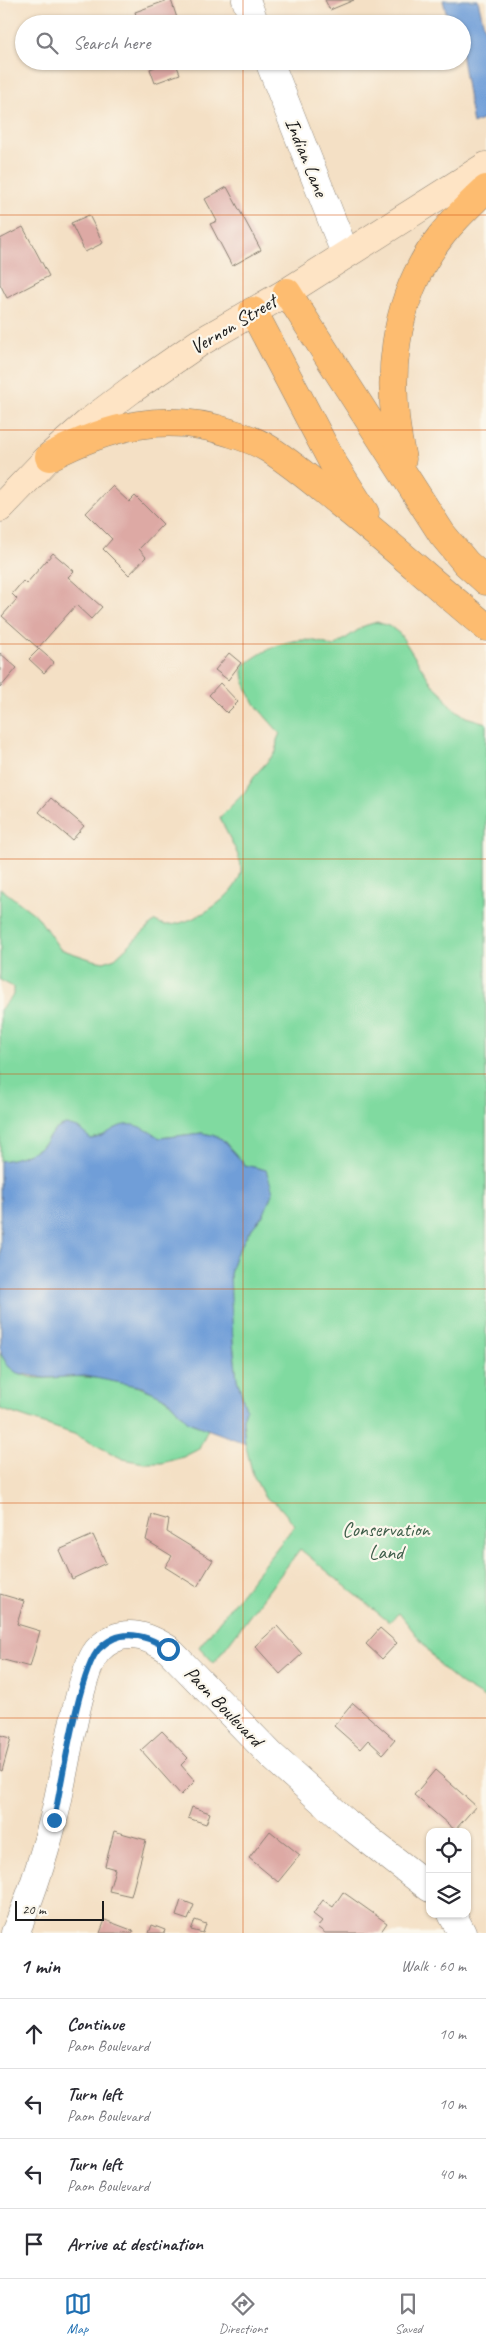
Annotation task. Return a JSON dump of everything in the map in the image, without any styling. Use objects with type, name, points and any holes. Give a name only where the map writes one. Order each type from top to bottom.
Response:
[{"type":"highway","points":[[413,489],[403,461],[394,413],[393,364],[398,330],[416,280],[440,238],[458,216],[486,189]]},
{"type":"highway","points":[[286,292],[442,534],[466,562],[486,581]]},
{"type":"highway","points":[[254,312],[333,463],[353,496],[392,546]]},
{"type":"highway","points":[[49,457],[90,438],[133,425],[155,422],[202,424],[244,437],[268,448],[392,546],[486,627]]},
{"type":"main road","name":"Vernon Street","points":[[0,508],[49,457],[90,421],[131,390],[199,343],[254,312],[486,166]]},
{"type":"street","points":[[246,0],[252,15]]},
{"type":"street","name":"Indian Lane","points":[[273,70],[345,253]]},
{"type":"street","name":"Paon Boulevard","points":[[15,1933],[26,1907],[54,1820],[75,1718],[88,1667],[98,1650],[104,1645],[121,1636],[132,1634],[154,1640],[168,1649],[272,1756],[347,1823],[426,1885]]},
{"type":"street","points":[[454,1918],[462,1933]]},
{"type":"green space","name":"Conservation Land","points":[[377,622],[391,627],[400,634],[432,684],[442,693],[449,705],[466,717],[486,723],[486,1699],[461,1684],[443,1669],[399,1613],[389,1622],[300,1549],[214,1663],[199,1647],[295,1525],[278,1505],[265,1498],[253,1475],[245,1443],[243,1419],[246,1409],[237,1379],[231,1324],[230,1274],[235,1256],[249,1232],[264,1214],[266,1170],[245,1165],[222,1139],[212,1135],[202,1133],[159,1138],[116,1128],[107,1135],[91,1139],[66,1125],[55,1130],[43,1145],[35,1151],[10,1160],[0,1161],[0,1010],[13,995],[13,987],[0,980],[0,888],[37,916],[60,949],[104,962],[115,958],[155,921],[165,925],[176,924],[187,921],[211,908],[231,891],[238,881],[241,871],[239,858],[220,817],[244,793],[256,774],[276,752],[280,733],[260,711],[249,694],[243,676],[243,666],[264,652],[297,640],[321,642],[333,647],[364,626]]},
{"type":"green space","points":[[0,1353],[9,1365],[28,1377],[94,1378],[115,1381],[149,1391],[166,1399],[187,1421],[208,1429],[199,1449],[183,1457],[162,1463],[144,1463],[123,1459],[74,1434],[0,1409]]},
{"type":"water","points":[[443,0],[478,0],[486,35],[486,118],[473,124],[464,70],[471,70],[471,15],[447,15]]},
{"type":"water","points":[[66,1125],[78,1128],[91,1139],[128,1125],[139,1127],[160,1138],[202,1133],[212,1135],[222,1139],[245,1165],[266,1170],[273,1191],[264,1214],[249,1232],[235,1256],[230,1274],[233,1343],[237,1379],[246,1409],[243,1419],[245,1443],[188,1422],[167,1399],[142,1387],[85,1376],[45,1378],[17,1373],[8,1366],[1,1354],[0,1161],[10,1160],[35,1151],[43,1145],[55,1130]]},
{"type":"building","points":[[171,0],[176,15],[136,15],[135,12]]},
{"type":"building","points":[[325,0],[354,0],[330,10]]},
{"type":"building","points":[[150,70],[178,70],[180,74],[155,83]]},
{"type":"building","points":[[227,187],[261,250],[232,266],[210,224],[217,221],[205,199]]},
{"type":"building","points":[[89,215],[103,243],[85,252],[71,223]]},
{"type":"building","points":[[23,227],[49,276],[7,298],[0,284],[0,239]]},
{"type":"building","points":[[112,486],[129,502],[135,496],[163,524],[139,549],[146,557],[129,575],[103,549],[112,539],[86,513]]},
{"type":"building","points":[[53,553],[74,571],[68,577],[102,607],[91,619],[76,605],[38,648],[2,616],[17,599],[12,594],[23,581],[26,584]]},
{"type":"building","points":[[39,649],[54,662],[44,673],[29,659]]},
{"type":"building","points":[[0,653],[17,668],[0,688]]},
{"type":"building","points":[[229,653],[241,663],[228,680],[215,670]]},
{"type":"building","points":[[220,683],[238,702],[227,713],[209,695]]},
{"type":"building","points":[[51,798],[84,826],[72,840],[39,812]]},
{"type":"building","points":[[152,1515],[169,1520],[167,1532],[213,1560],[197,1587],[165,1567],[172,1556],[146,1540]]},
{"type":"building","points":[[93,1535],[106,1563],[72,1579],[59,1550]]},
{"type":"building","points":[[0,1594],[24,1601],[17,1624],[40,1631],[30,1667],[0,1659]]},
{"type":"building","points":[[277,1626],[302,1654],[280,1674],[255,1646]]},
{"type":"building","points":[[380,1628],[397,1643],[382,1659],[366,1644]]},
{"type":"building","points":[[353,1703],[395,1740],[383,1754],[368,1740],[360,1749],[334,1726]]},
{"type":"building","points":[[162,1731],[188,1758],[181,1765],[195,1781],[181,1795],[141,1750]]},
{"type":"building","points":[[0,1735],[11,1738],[2,1771],[0,1770]]},
{"type":"building","points":[[435,1770],[476,1806],[457,1828],[453,1828],[414,1795]]},
{"type":"building","points":[[192,1807],[210,1813],[206,1824],[188,1818]]},
{"type":"building","points":[[114,1831],[146,1840],[131,1896],[109,1891],[115,1869],[105,1866]]},
{"type":"building","points":[[270,1831],[300,1855],[278,1882],[249,1858]]},
{"type":"building","points":[[343,1892],[387,1923],[380,1933],[325,1933],[317,1927],[322,1921],[313,1914],[323,1900],[333,1907]]},
{"type":"building","points":[[181,1900],[194,1905],[188,1920],[176,1916]]},
{"type":"building","points":[[105,1920],[134,1931],[133,1933],[100,1933]]},
{"type":"building","points":[[195,1920],[206,1924],[203,1933],[191,1930]]},
{"type":"building","points":[[152,1925],[165,1930],[164,1933],[149,1933]]},
{"type":"route","points":[[54,1820],[75,1718],[92,1658],[98,1650],[112,1640],[132,1634],[142,1635],[154,1640],[168,1649]]}]
